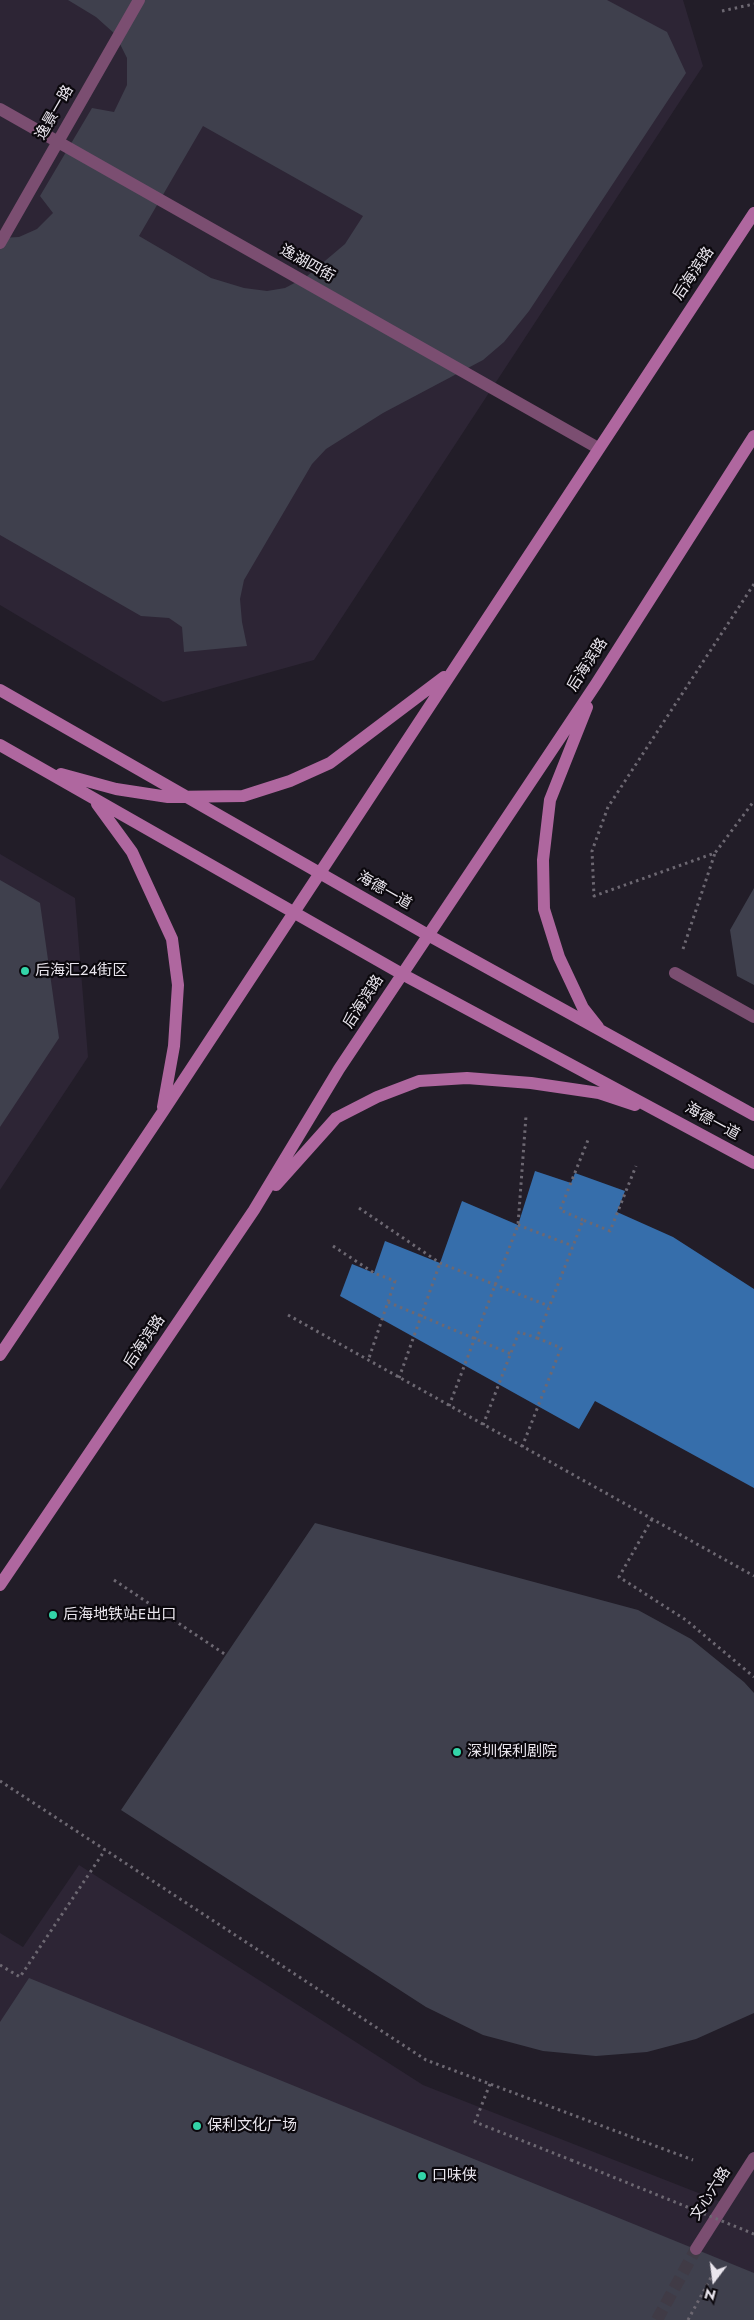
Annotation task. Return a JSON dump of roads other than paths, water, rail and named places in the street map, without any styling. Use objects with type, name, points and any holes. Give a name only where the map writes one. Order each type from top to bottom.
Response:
[{"type":"main road","name":"后海滨路","points":[[0,1355],[320,873],[754,212]]},
{"type":"main road","name":"后海滨路","points":[[0,1585],[254,1210],[339,1069],[596,684],[754,436]]},
{"type":"main road","points":[[42,769],[116,789],[168,797],[243,796],[290,781],[330,763],[452,671]]},
{"type":"main road","points":[[596,684],[550,800],[543,860],[544,909],[559,957],[583,1008],[603,1032]]},
{"type":"main road","name":"海德一道","points":[[0,690],[428,935],[754,1115]]},
{"type":"main road","name":"海德一道","points":[[0,744],[402,974],[754,1164]]},
{"type":"main road","points":[[42,769],[100,805],[132,852],[172,939],[178,985],[174,1046],[162,1112]]},
{"type":"main road","points":[[254,1210],[336,1118],[377,1097],[419,1081],[467,1078],[531,1083],[598,1094],[665,1115]]},
{"type":"street","name":"逸景一路","points":[[0,243],[139,0]]},
{"type":"street","name":"逸湖四街","points":[[0,109],[598,448]]},
{"type":"street","points":[[674,973],[754,1017]]},
{"type":"street","name":"文心六路","points":[[696,2249],[754,2158]]},
{"type":"water","points":[[535,1171],[571,1183],[575,1173],[625,1191],[617,1212],[673,1237],[754,1289],[754,1488],[595,1401],[579,1429],[340,1296],[352,1264],[374,1273],[385,1241],[440,1263],[462,1201],[518,1225]]},
{"type":"tunnel","points":[[657,2320],[696,2249]]},
{"type":"place","name":"后海汇24街区","points":[[25,971]]},
{"type":"place","name":"后海地铁站E出口","points":[[53,1615]]},
{"type":"place","name":"深圳保利剧院","points":[[457,1752]]},
{"type":"place","name":"保利文化广场","points":[[197,2126]]},
{"type":"place","name":"口味侠","points":[[422,2176]]}]
